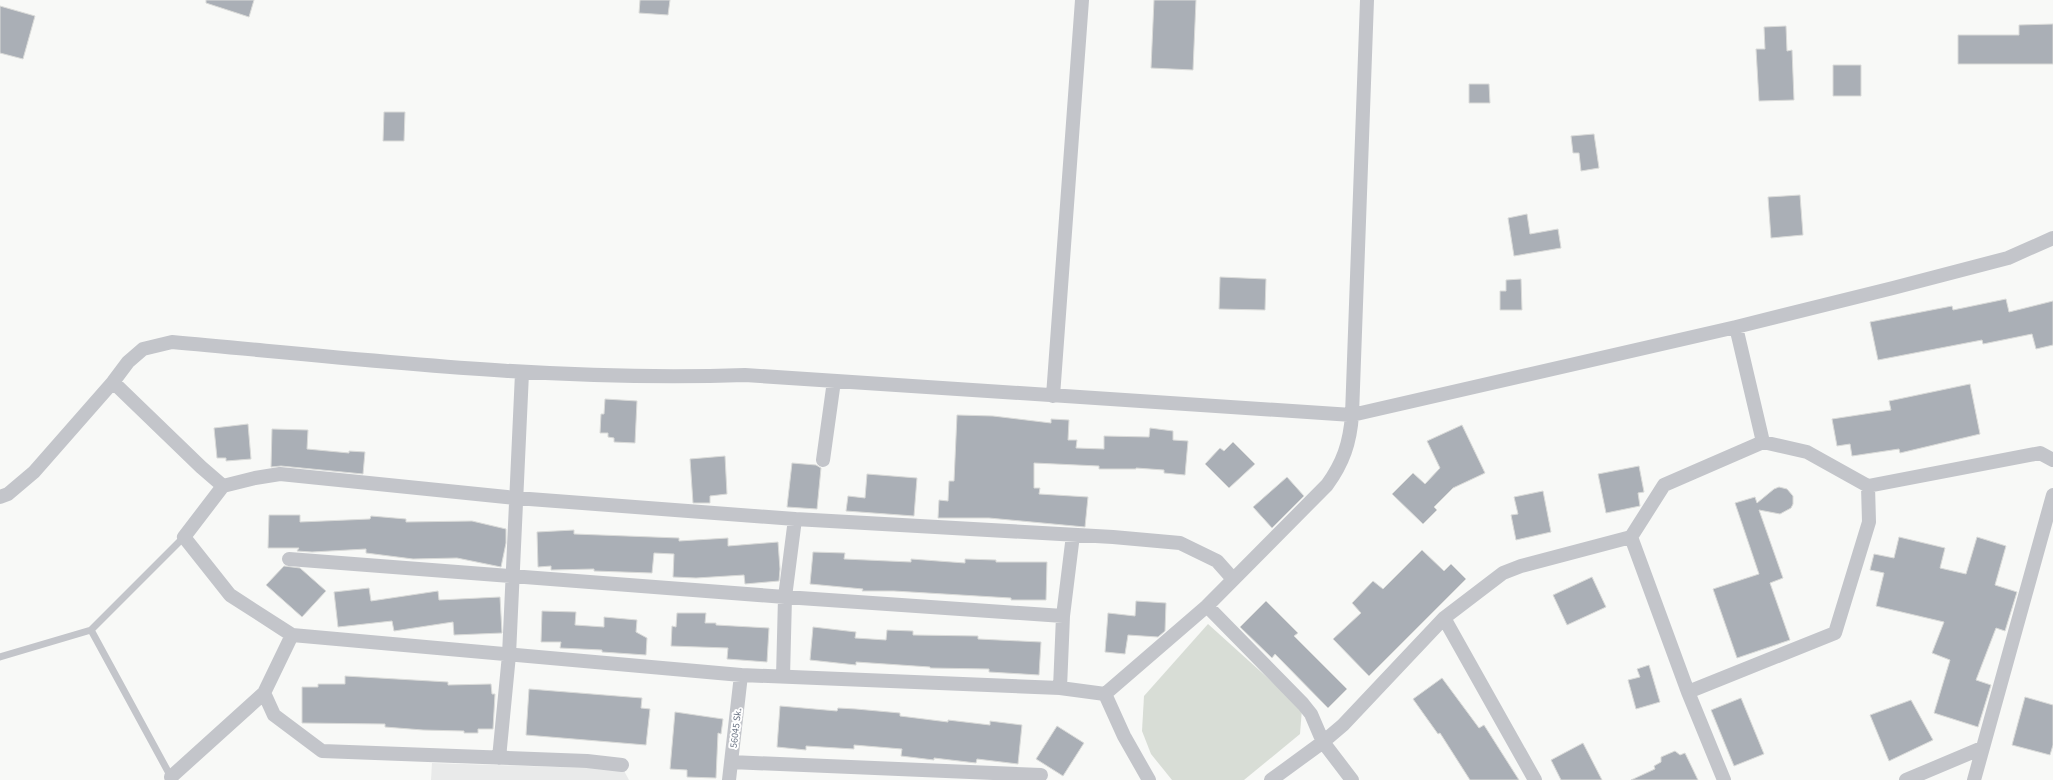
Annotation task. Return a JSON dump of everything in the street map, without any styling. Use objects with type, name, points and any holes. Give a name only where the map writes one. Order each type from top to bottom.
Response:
[{"type":"street","points":[[1053,396],[1082,0]]},
{"type":"street","points":[[1234,579],[1217,561],[1180,543],[1072,535],[795,519],[516,498],[280,474],[255,478],[223,486],[184,536],[230,595],[292,635],[741,675],[1060,688],[1105,694],[1207,606],[1234,579],[1327,485],[1339,468],[1347,450],[1352,416],[1367,0]]},
{"type":"street","points":[[0,497],[8,494],[34,472],[113,382],[128,362],[143,349],[172,342],[522,373],[681,378],[744,375],[1352,416],[1736,327],[2008,258],[2053,238]]},
{"type":"street","points":[[1736,327],[1763,442]]},
{"type":"street","points":[[499,758],[509,654],[511,576],[522,373]]},
{"type":"street","points":[[823,460],[834,381]]},
{"type":"street","points":[[113,382],[201,467],[223,486]]},
{"type":"street","points":[[1271,780],[1323,742],[1343,725],[1444,618],[1503,574],[1520,566],[1631,537],[1664,485],[1763,442],[1807,452],[1868,486],[2040,453],[2053,460]]},
{"type":"street","points":[[1688,692],[1835,633],[1869,522],[1868,486]]},
{"type":"street","points":[[1974,780],[2053,495]]},
{"type":"street","points":[[783,677],[785,597],[795,519]]},
{"type":"street","points":[[1060,688],[1064,616],[1072,535]]},
{"type":"street","points":[[1631,537],[1688,692],[1724,780]]},
{"type":"street","points":[[289,560],[1064,616]]},
{"type":"street","points":[[1207,606],[1303,704],[1311,714],[1323,742],[1352,780]]},
{"type":"street","points":[[1444,618],[1535,780]]},
{"type":"street","points":[[167,779],[264,692],[292,635]]},
{"type":"street","name":"56045 Sk.","points":[[729,780],[741,675]]},
{"type":"street","points":[[264,692],[274,714],[322,751],[587,761],[622,765]]},
{"type":"street","points":[[1105,694],[1124,736],[1149,780]]},
{"type":"street","points":[[1906,780],[1982,748]]},
{"type":"street","points":[[731,762],[1041,774]]},
{"type":"lane","points":[[0,657],[91,630],[184,536]]},
{"type":"lane","points":[[91,630],[167,779]]},
{"type":"shaded area","points":[[1208,624],[1302,709],[1300,734],[1244,780],[1172,780],[1151,754],[1142,731],[1144,696]]},
{"type":"shaded area","points":[[432,763],[623,769],[629,780],[431,780]]},
{"type":"building","points":[[206,0],[254,0],[249,17],[206,3]]},
{"type":"building","points":[[640,0],[670,0],[668,15],[639,13]]},
{"type":"building","points":[[1154,0],[1196,0],[1193,70],[1151,68]]},
{"type":"building","points":[[0,6],[35,16],[23,59],[0,53]]},
{"type":"building","points":[[2053,24],[2053,64],[1958,64],[1958,35],[2019,35],[2019,25]]},
{"type":"building","points":[[1786,26],[1787,51],[1792,50],[1794,100],[1759,101],[1756,49],[1765,49],[1764,27]]},
{"type":"building","points":[[1833,65],[1861,65],[1861,96],[1833,96]]},
{"type":"building","points":[[1469,84],[1489,84],[1490,103],[1469,103]]},
{"type":"building","points":[[384,112],[405,112],[404,141],[383,141]]},
{"type":"building","points":[[1594,134],[1599,168],[1581,171],[1579,153],[1573,153],[1571,136]]},
{"type":"building","points":[[1800,195],[1803,235],[1771,238],[1768,197]]},
{"type":"building","points":[[1527,214],[1530,234],[1558,229],[1561,248],[1514,256],[1508,218]]},
{"type":"building","points":[[1220,277],[1266,279],[1265,310],[1219,309]]},
{"type":"building","points":[[1521,279],[1522,310],[1500,310],[1500,291],[1506,291],[1506,280]]},
{"type":"building","points":[[2006,299],[2009,312],[2053,301],[2053,345],[2036,349],[2032,334],[1983,344],[1982,340],[1878,360],[1870,322],[1952,306],[1953,310]]},
{"type":"building","points":[[1970,384],[1980,434],[1900,453],[1899,449],[1852,456],[1850,444],[1837,446],[1832,419],[1891,410],[1889,401]]},
{"type":"building","points":[[605,399],[637,401],[635,443],[614,442],[614,438],[608,437],[608,433],[600,433],[601,414],[604,414]]},
{"type":"building","points":[[957,415],[993,416],[1051,423],[1051,419],[1069,420],[1068,440],[1077,440],[1076,448],[1104,449],[1104,436],[1149,437],[1150,428],[1173,431],[1173,440],[1188,441],[1185,475],[1164,473],[1164,470],[1136,468],[1099,469],[1099,466],[1034,463],[1034,488],[1040,488],[1039,494],[1088,497],[1085,527],[989,518],[938,518],[939,500],[948,501],[949,481],[954,481]]},
{"type":"building","points":[[248,424],[251,459],[226,461],[226,458],[217,458],[214,428]]},
{"type":"building","points":[[1462,425],[1485,473],[1453,488],[1434,507],[1437,510],[1423,524],[1392,494],[1413,473],[1425,484],[1440,468],[1427,441]]},
{"type":"building","points":[[272,429],[308,430],[307,449],[349,453],[349,451],[365,452],[363,474],[281,466],[271,467]]},
{"type":"building","points":[[1233,442],[1255,464],[1229,488],[1205,464],[1220,448],[1224,451]]},
{"type":"building","points":[[725,456],[727,494],[710,496],[710,503],[693,503],[690,459]]},
{"type":"building","points":[[792,463],[816,465],[821,468],[817,509],[787,507]]},
{"type":"building","points":[[1639,466],[1644,492],[1638,493],[1640,506],[1606,513],[1598,474]]},
{"type":"building","points":[[867,474],[917,478],[914,516],[846,511],[848,496],[865,498]]},
{"type":"building","points":[[1287,477],[1304,496],[1272,528],[1253,507]]},
{"type":"building","points":[[1779,487],[1787,489],[1793,496],[1793,504],[1791,508],[1780,514],[1759,510],[1783,578],[1770,583],[1790,640],[1737,658],[1713,589],[1759,574],[1735,503],[1755,497],[1757,503],[1774,489]]},
{"type":"building","points":[[1543,491],[1551,532],[1516,540],[1511,515],[1518,514],[1514,497]]},
{"type":"building","points":[[269,515],[300,515],[300,522],[370,519],[371,516],[406,519],[406,522],[472,521],[506,529],[506,543],[501,567],[457,558],[413,559],[366,553],[366,549],[312,552],[297,551],[299,548],[268,548]]},
{"type":"building","points":[[574,530],[574,534],[679,538],[679,541],[728,538],[728,546],[778,542],[780,569],[779,581],[745,584],[744,575],[696,578],[673,577],[674,554],[654,553],[652,573],[594,571],[594,569],[551,570],[551,566],[538,567],[537,532]]},
{"type":"building","points":[[1899,537],[1945,548],[1940,568],[1966,574],[1977,537],[2006,546],[1995,585],[2017,592],[2005,631],[1996,628],[1976,680],[1991,685],[1978,727],[1934,713],[1950,660],[1932,653],[1944,622],[1876,606],[1884,573],[1870,570],[1874,554],[1894,558]]},
{"type":"building","points":[[1422,550],[1444,571],[1451,564],[1466,579],[1369,676],[1333,639],[1361,613],[1352,603],[1373,581],[1383,589]]},
{"type":"building","points":[[813,552],[845,553],[844,559],[911,562],[911,559],[965,563],[965,559],[996,560],[996,562],[1047,562],[1046,600],[1011,600],[1011,598],[894,591],[862,591],[863,589],[810,584]]},
{"type":"building","points":[[284,566],[300,568],[326,591],[302,617],[266,585]]},
{"type":"building","points":[[1592,577],[1606,607],[1567,625],[1553,595]]},
{"type":"building","points":[[369,588],[371,601],[438,591],[439,600],[500,597],[502,633],[454,635],[453,622],[394,631],[392,621],[338,627],[334,592]]},
{"type":"building","points":[[1136,601],[1166,603],[1165,631],[1158,637],[1128,635],[1125,654],[1105,652],[1108,613],[1135,616]]},
{"type":"building","points":[[1266,601],[1298,633],[1294,636],[1347,689],[1328,708],[1275,654],[1272,658],[1240,627]]},
{"type":"building","points":[[542,611],[576,612],[575,625],[604,627],[604,617],[637,620],[636,632],[647,638],[646,655],[602,652],[602,650],[560,648],[561,642],[541,642]]},
{"type":"building","points":[[677,613],[706,613],[705,623],[716,623],[716,625],[769,628],[767,662],[727,659],[728,648],[671,646],[672,626],[676,627]]},
{"type":"building","points":[[813,627],[856,632],[855,638],[886,640],[887,630],[913,631],[913,635],[978,636],[978,639],[1041,642],[1039,675],[989,672],[989,669],[930,668],[856,662],[856,665],[810,660]]},
{"type":"building","points":[[1649,665],[1660,702],[1636,709],[1628,680],[1640,677],[1637,669]]},
{"type":"building","points":[[345,676],[448,682],[448,685],[491,684],[492,694],[495,694],[493,729],[478,729],[478,733],[464,733],[464,731],[385,727],[385,724],[302,723],[302,687],[318,687],[318,684],[345,684]]},
{"type":"building","points":[[1442,678],[1479,728],[1484,725],[1519,780],[1470,780],[1440,733],[1438,734],[1413,699]]},
{"type":"building","points":[[529,689],[642,698],[641,708],[650,709],[646,745],[526,735]]},
{"type":"building","points":[[2025,697],[2053,705],[2053,745],[2050,755],[2012,745]]},
{"type":"building","points":[[1741,698],[1764,754],[1734,766],[1711,710]]},
{"type":"building","points":[[1911,700],[1933,740],[1889,761],[1870,715]]},
{"type":"building","points":[[780,706],[837,711],[838,708],[856,709],[900,713],[900,716],[948,722],[948,720],[990,725],[990,721],[1022,725],[1018,764],[977,759],[976,763],[934,758],[934,760],[901,756],[902,749],[854,745],[854,749],[806,746],[806,750],[777,747]]},
{"type":"building","points":[[675,712],[723,719],[721,734],[718,733],[716,778],[687,777],[687,770],[670,769]]},
{"type":"building","points":[[1057,726],[1084,743],[1063,776],[1036,759]]},
{"type":"building","points":[[1583,743],[1602,780],[1561,780],[1551,760]]},
{"type":"building","points":[[1675,751],[1680,755],[1685,753],[1698,780],[1631,780],[1655,769],[1654,766],[1661,762],[1661,757]]}]
